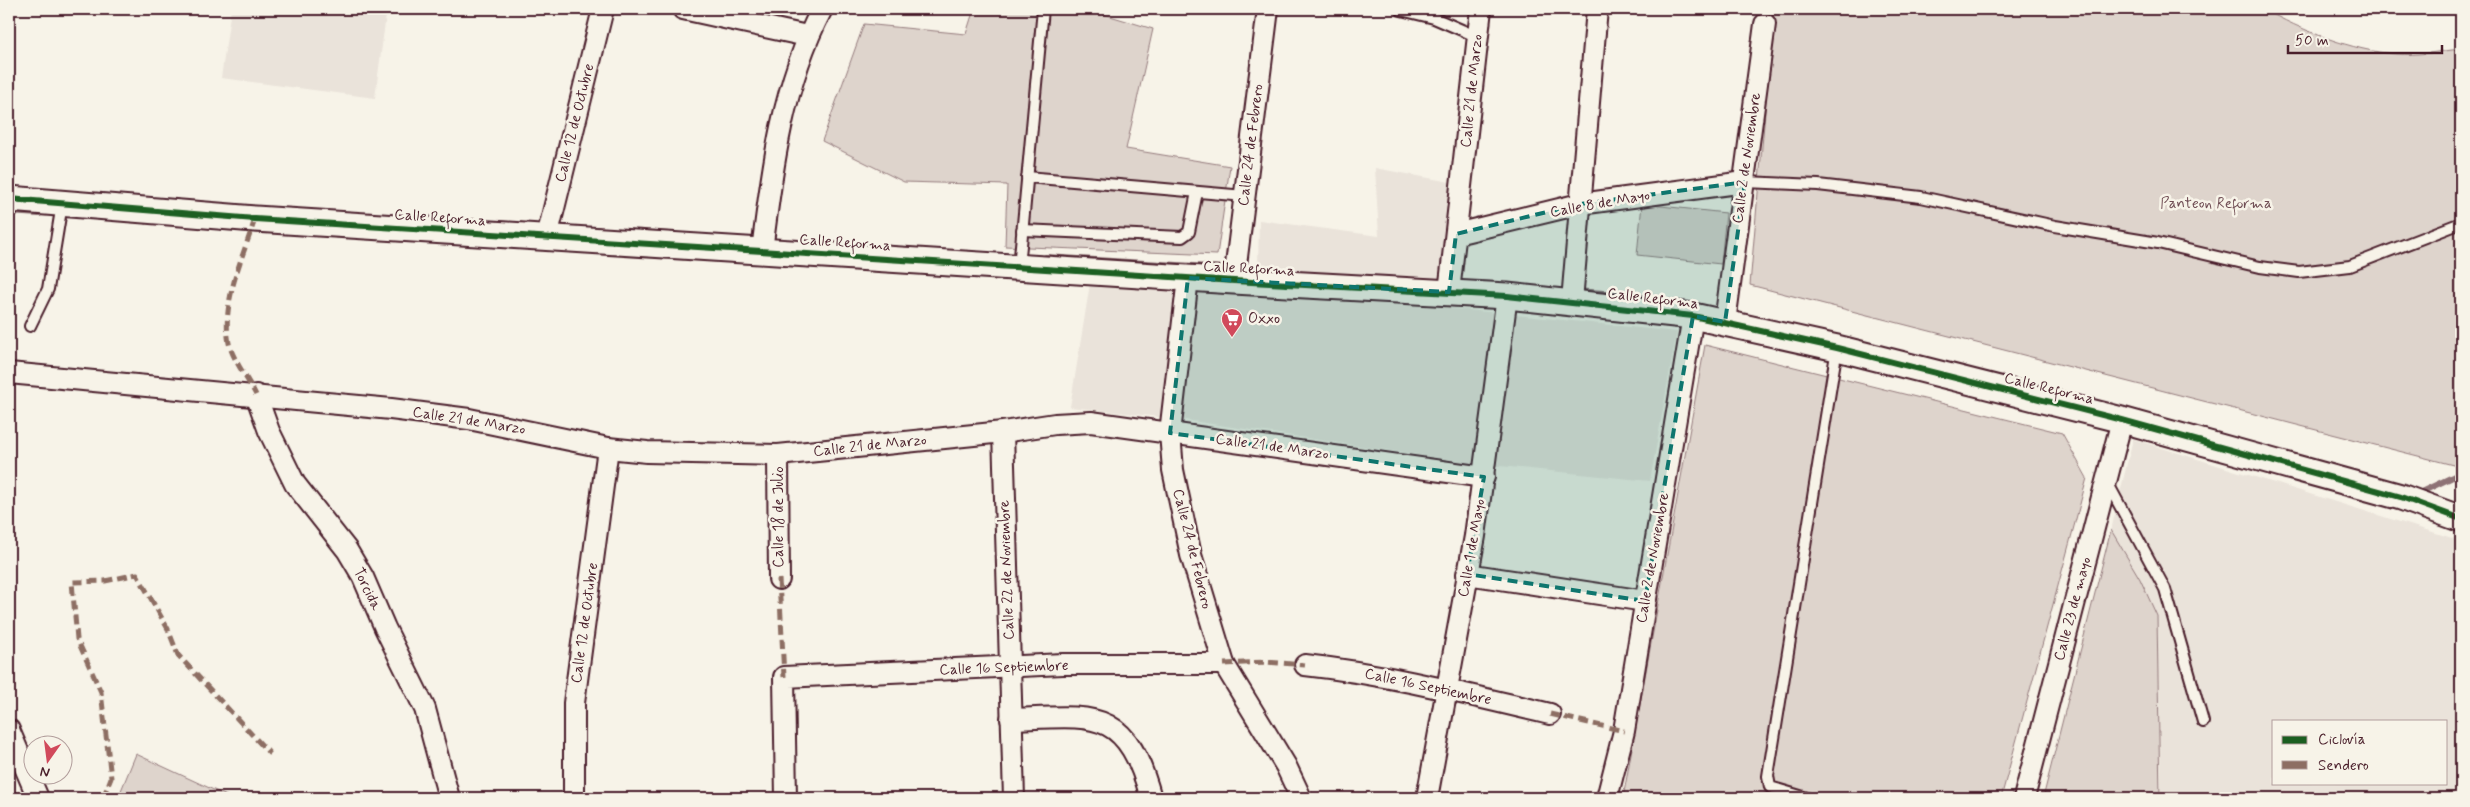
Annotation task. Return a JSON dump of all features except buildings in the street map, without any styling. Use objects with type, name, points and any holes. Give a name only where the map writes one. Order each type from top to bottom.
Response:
[{"type":"street","name":"Calle 12 de Octubre","points":[[547,237],[603,9]]},
{"type":"street","points":[[683,9],[808,36]]},
{"type":"street","points":[[762,250],[777,145],[808,36],[822,9]]},
{"type":"street","name":"Calle 24 de Febrero","points":[[1234,281],[1268,9]]},
{"type":"street","name":"Calle 21 de Marzo","points":[[1449,292],[1481,9]]},
{"type":"street","points":[[1572,301],[1598,9]]},
{"type":"street","name":"Calle 2 de Noviembre","points":[[1725,322],[1765,24]]},
{"type":"street","name":"Calle 8 de Mayo","points":[[1456,234],[1580,204],[1745,182]]},
{"type":"street","name":"Calle Reforma","points":[[9,198],[256,219],[1234,281],[1507,296],[1572,301],[1693,316],[1837,348],[2122,420],[2401,497],[2461,519]]},
{"type":"street","name":"Calle 24 de Febrero","points":[[1188,278],[1170,433],[1173,470],[1191,555],[1224,664],[1286,766],[1301,798]]},
{"type":"street","name":"Calle 1 de Mayo","points":[[1427,798],[1484,477],[1507,296]]},
{"type":"street","name":"Calle 2 de Noviembre","points":[[1607,798],[1624,731],[1693,316]]},
{"type":"street","name":"Calle 21 de Marzo","points":[[9,373],[338,402],[469,419],[608,448],[647,452],[778,455],[1002,432],[1055,424],[1091,422],[1484,477]]},
{"type":"street","name":"Torcida","points":[[256,395],[269,431],[295,484],[347,550],[363,577],[385,628],[425,709],[449,798]]},
{"type":"street","name":"Calle 23 de mayo","points":[[2024,798],[2122,420]]},
{"type":"street","name":"Calle 22 de Noviembre","points":[[1002,432],[1014,798]]},
{"type":"street","name":"Calle 12 de Octubre","points":[[574,798],[574,703],[608,448]]},
{"type":"street","name":"Calle 18 de Julio","points":[[778,455],[779,579]]},
{"type":"street","points":[[1467,574],[1646,601]]},
{"type":"street","name":"Calle 16 Septiembre","points":[[786,798],[784,678],[1063,664],[1224,664]]},
{"type":"street","name":"Calle 16 Septiembre","points":[[1305,665],[1341,669],[1446,689],[1550,714]]},
{"type":"street","points":[[1011,720],[1067,717],[1106,722],[1119,731],[1129,743],[1151,798]]},
{"type":"street","points":[[9,730],[38,798]]},
{"type":"lane","points":[[1019,267],[1043,9]]},
{"type":"lane","points":[[1401,10],[1434,18],[1478,38]]},
{"type":"lane","points":[[1027,176],[1245,196]]},
{"type":"lane","points":[[1745,182],[1818,185],[1921,197],[2055,226],[2158,243],[2260,267],[2299,272],[2350,266],[2461,223]]},
{"type":"lane","points":[[1022,230],[1182,237],[1189,232],[1197,192]]},
{"type":"lane","points":[[30,326],[48,288],[62,203]]},
{"type":"lane","points":[[1807,798],[1770,787],[1768,776],[1837,348]]},
{"type":"lane","points":[[2106,481],[2165,588],[2203,722]]},
{"type":"highlighted area","points":[[1745,182],[1725,322],[1693,316],[1645,601],[1467,574],[1484,477],[1170,433],[1188,278],[1449,292],[1456,234],[1580,204]]},
{"type":"shaded area","points":[[231,9],[338,9],[386,15],[375,98],[221,78]]},
{"type":"shaded area","points":[[1375,168],[1450,182],[1450,308],[1677,332],[1650,481],[1470,463],[1186,420],[1070,407],[1094,259],[1258,268],[1259,220],[1379,236]]},
{"type":"shaded area","points":[[2133,439],[2455,539],[2461,543],[2461,798],[2161,798],[2157,616],[2111,530]]},
{"type":"green space","points":[[974,9],[1087,9],[1153,29],[1126,149],[1230,166],[1217,255],[1005,246],[1007,185],[904,182],[822,141],[864,24],[966,34]]},
{"type":"green space","name":"Panteon Reforma","points":[[1774,9],[2263,9],[2310,32],[2362,49],[2379,52],[2421,54],[2461,49],[2461,467],[1750,285]]},
{"type":"green space","points":[[1642,204],[1726,213],[1721,264],[1637,255]]},
{"type":"green space","points":[[1705,345],[2062,433],[2087,478],[2001,798],[1623,798]]},
{"type":"green space","points":[[2111,530],[2140,579],[2157,616],[2160,798],[2043,798]]},
{"type":"green space","points":[[136,754],[231,798],[118,798]]},
{"type":"waterway","points":[[9,212],[39,214]]},
{"type":"waterway","points":[[1046,257],[1276,271]]},
{"type":"waterway","points":[[1575,291],[1633,295],[1654,300]]},
{"type":"waterway","points":[[2415,495],[2461,473]]},
{"type":"marked path","points":[[255,219],[239,264],[231,296],[227,327],[233,355],[256,395]]},
{"type":"marked path","points":[[103,798],[111,778],[101,692],[77,639],[72,582],[105,581],[137,574],[168,629],[178,655],[270,754]]},
{"type":"marked path","points":[[779,579],[784,677]]},
{"type":"marked path","points":[[1224,664],[1267,662],[1305,665]]},
{"type":"marked path","points":[[1550,714],[1624,731]]},
{"type":"cycle path","points":[[9,199],[255,219],[1234,281],[1507,296],[1693,316],[1837,348],[2122,420],[2401,497],[2461,519]]},
{"type":"place","name":"Oxxo","points":[[1232,338]]}]
